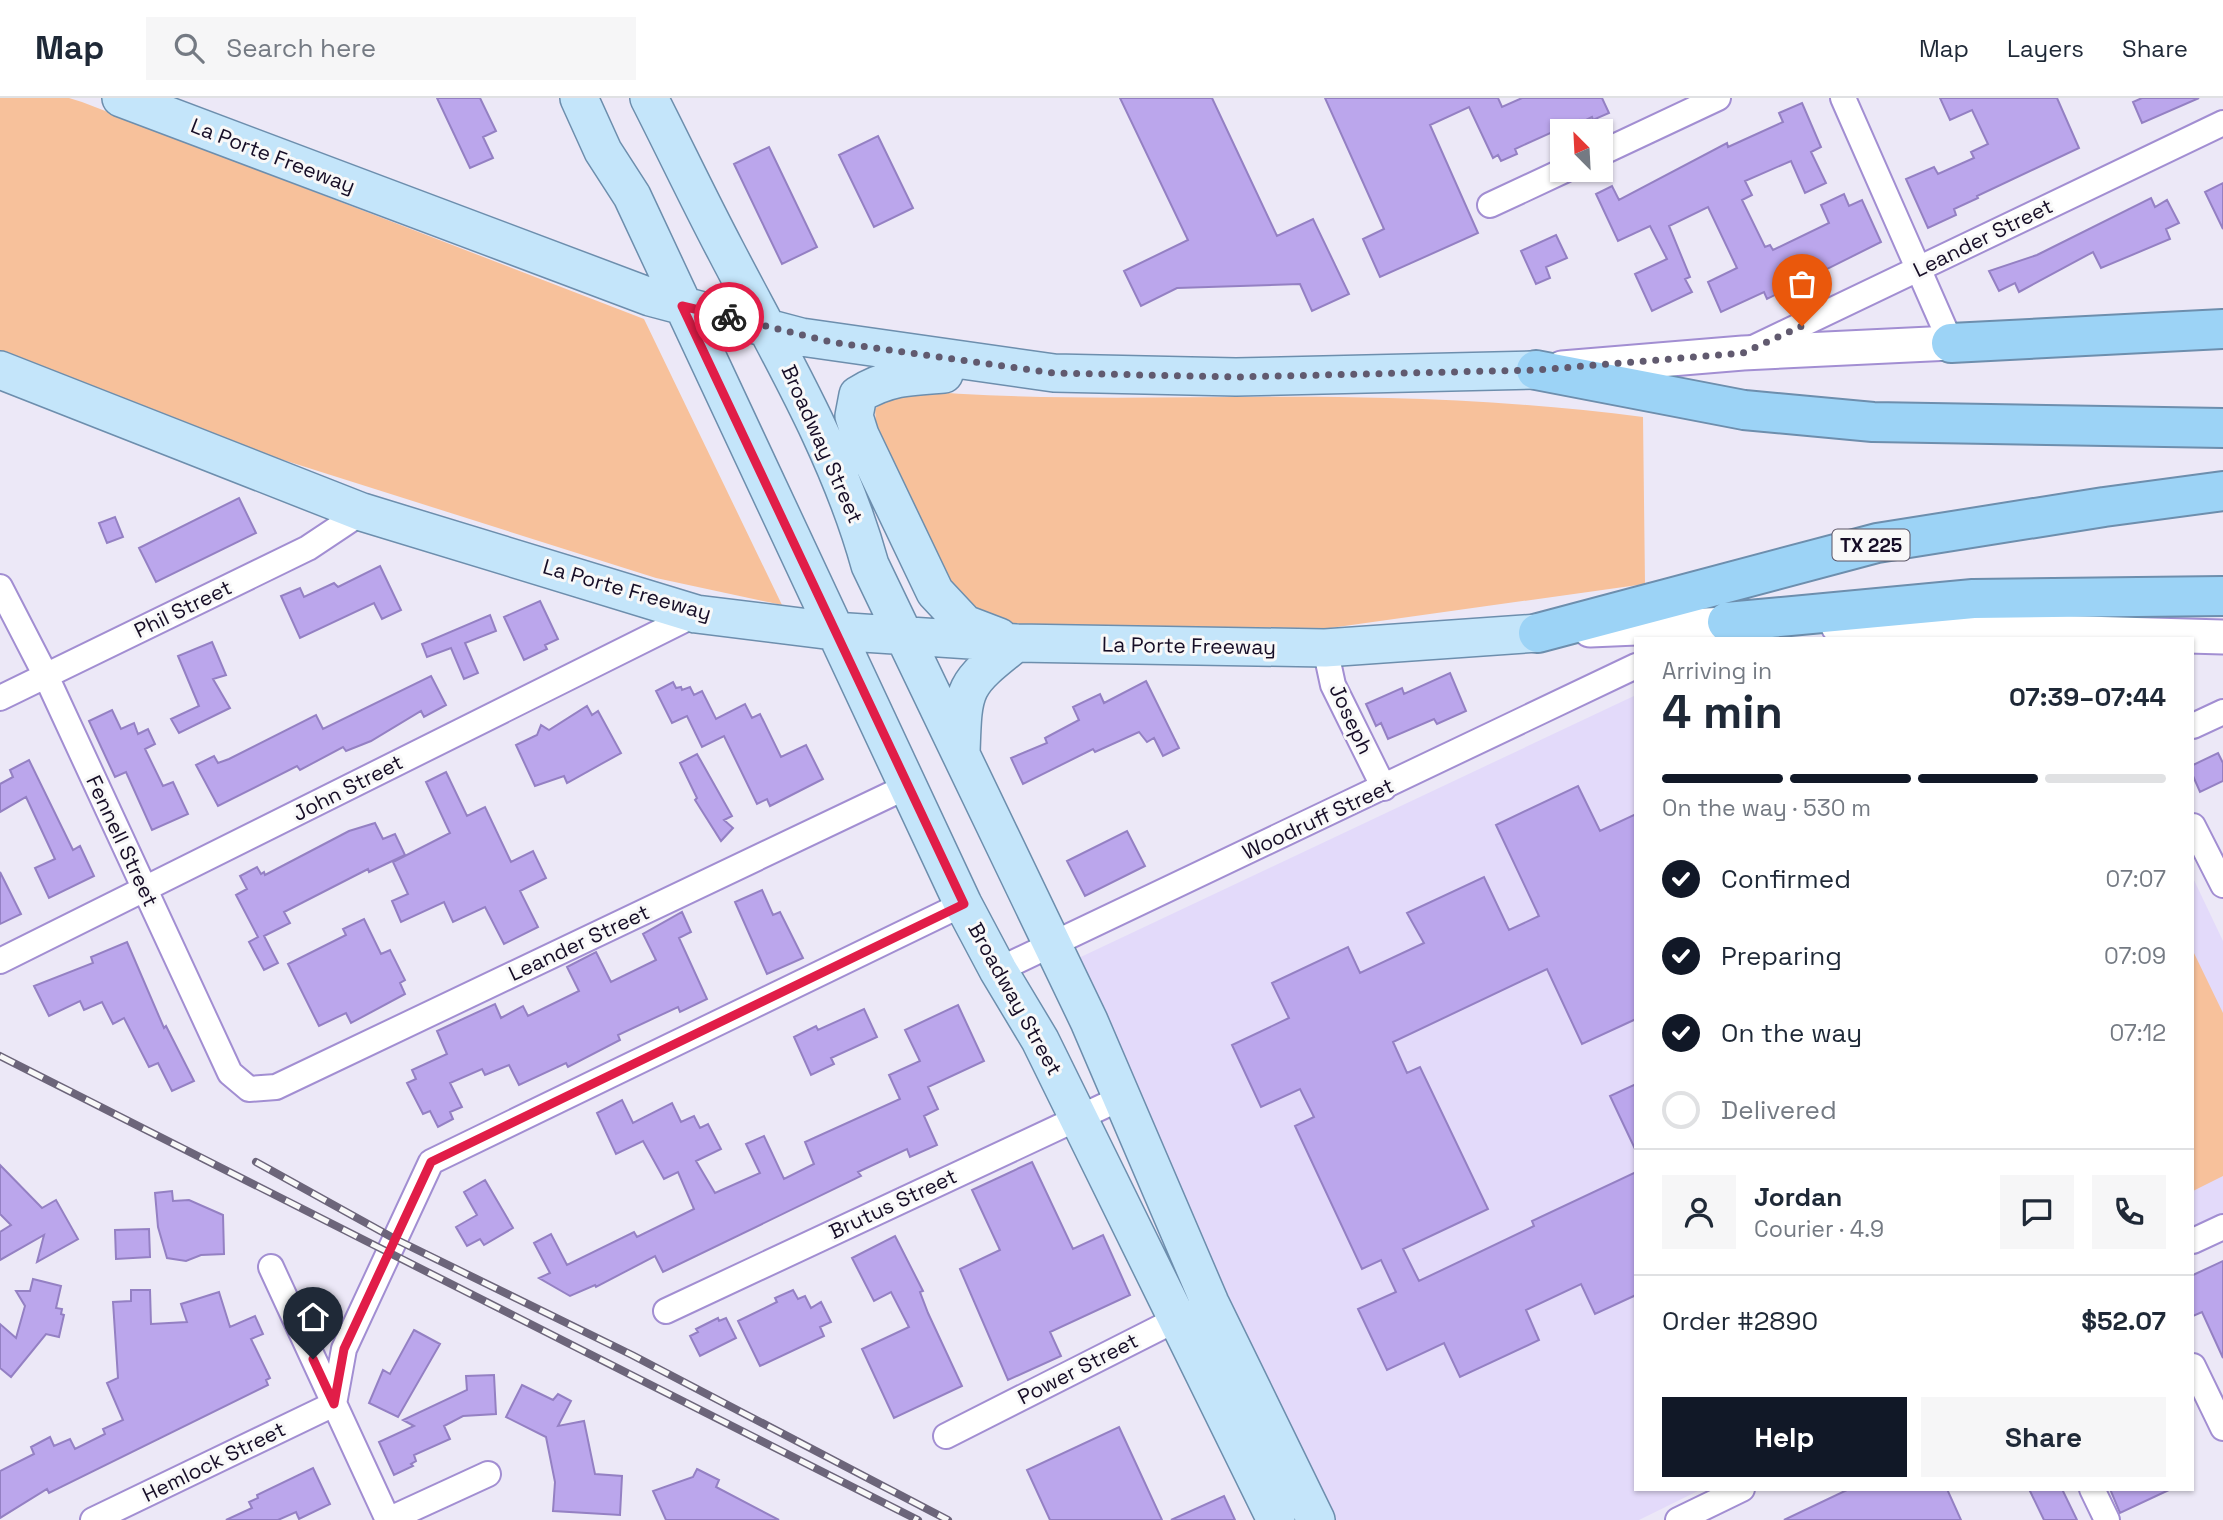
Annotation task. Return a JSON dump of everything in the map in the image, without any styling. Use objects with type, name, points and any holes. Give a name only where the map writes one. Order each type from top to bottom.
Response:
[{"type":"highway","points":[[1951,343],[2223,329]]},
{"type":"highway","points":[[1536,370],[1744,410],[1860,421],[2216,429]]},
{"type":"highway","name":"TX 225","points":[[1538,633],[1877,543],[2217,492]]},
{"type":"highway","points":[[1727,622],[1973,599],[2223,596]]},
{"type":"main road","name":"La Porte Freeway","points":[[121,98],[592,277],[698,310],[831,342],[1054,373],[1236,377],[1536,370]]},
{"type":"main road","name":"Broadway Street","points":[[649,98],[726,253],[768,326],[856,513],[893,636],[961,757],[1053,945],[1210,1303],[1316,1520]]},
{"type":"main road","name":"Broadway Street","points":[[586,100],[603,151],[632,196],[647,229],[698,310],[728,404],[906,787],[998,970],[1040,1040],[1276,1520]]},
{"type":"main road","points":[[592,277],[616,272],[630,258],[647,229]]},
{"type":"main road","points":[[698,310],[741,331],[764,356],[843,522],[870,565]]},
{"type":"main road","points":[[1536,370],[1743,353],[1951,343]]},
{"type":"main road","name":"La Porte Freeway","points":[[0,370],[362,512],[696,614],[833,631],[1016,643],[1325,648],[1538,633]]},
{"type":"main road","points":[[1016,643],[965,624],[934,593],[860,435],[854,416],[858,395],[895,377],[1054,373]]},
{"type":"main road","points":[[728,404],[755,422],[830,581],[856,614],[893,636]]},
{"type":"main road","points":[[1538,633],[1727,622],[2092,636],[2223,637]]},
{"type":"main road","points":[[961,757],[962,708],[968,688],[977,674],[1016,643]]},
{"type":"street","points":[[1614,147],[1718,98]]},
{"type":"street","points":[[1843,98],[1951,343]]},
{"type":"street","name":"Leander Street","points":[[1743,353],[2223,123]]},
{"type":"street","points":[[1490,205],[1550,177]]},
{"type":"street","name":"Phil Street","points":[[0,698],[308,548],[362,512]]},
{"type":"street","name":"Fennell Street","points":[[0,587],[47,676],[230,1073],[249,1089]]},
{"type":"street","name":"John Street","points":[[0,961],[696,614]]},
{"type":"street","points":[[1697,637],[1727,622]]},
{"type":"street","name":"Joseph","points":[[1325,648],[1333,685],[1384,788]]},
{"type":"street","name":"Woodruff Street","points":[[998,970],[1634,667]]},
{"type":"street","points":[[2194,726],[2223,712]]},
{"type":"street","name":"Leander Street","points":[[249,1089],[276,1087],[906,787]]},
{"type":"street","points":[[2194,828],[2223,886]]},
{"type":"street","points":[[334,1404],[344,1349],[431,1162],[964,904]]},
{"type":"street","name":"Brutus Street","points":[[666,1311],[1121,1098]]},
{"type":"street","points":[[2194,1241],[2223,1227]]},
{"type":"street","points":[[271,1267],[388,1520],[488,1475]]},
{"type":"street","name":"Power Street","points":[[946,1436],[1210,1303]]},
{"type":"street","points":[[2194,1368],[2223,1428]]},
{"type":"street","name":"Hemlock Street","points":[[93,1520],[334,1404]]},
{"type":"street","points":[[1678,1520],[1738,1491]]},
{"type":"street","points":[[2093,1491],[2107,1520]]},
{"type":"shaded area","points":[[0,98],[69,98],[82,102],[644,319],[782,605],[656,578],[277,458],[0,351]]},
{"type":"shaded area","points":[[899,389],[1082,398],[1420,399],[1548,407],[1643,417],[1645,584],[1330,628],[998,626],[961,600],[877,438],[875,409]]},
{"type":"shaded area","points":[[1634,696],[1634,1491],[1698,1491],[1639,1520],[1334,1520],[1068,963]]},
{"type":"shaded area","points":[[2194,880],[2223,941],[2223,1220],[2194,1234]]},
{"type":"shaded area","points":[[2194,953],[2223,1013],[2223,1176],[2194,1190]]},
{"type":"building","points":[[437,98],[480,98],[496,131],[483,137],[493,158],[470,168]]},
{"type":"building","points":[[1120,98],[1212,98],[1277,236],[1313,219],[1349,294],[1312,311],[1300,284],[1177,288],[1141,306],[1124,271],[1188,240]]},
{"type":"building","points":[[1325,98],[1498,98],[1502,107],[1522,98],[1602,98],[1609,113],[1595,119],[1550,119],[1550,133],[1515,149],[1517,154],[1501,161],[1498,155],[1493,158],[1469,107],[1430,125],[1478,233],[1380,277],[1363,239],[1384,229]]},
{"type":"building","points":[[1940,98],[2057,98],[2079,148],[1977,196],[1978,198],[1954,209],[1956,215],[1928,228],[1906,179],[1934,167],[1938,174],[1974,158],[1971,152],[1988,144],[1972,110],[1950,120]]},
{"type":"building","points":[[2142,98],[2199,98],[2142,123],[2133,102]]},
{"type":"building","points":[[1802,103],[1821,147],[1811,152],[1826,183],[1805,193],[1791,161],[1745,181],[1752,195],[1742,200],[1765,247],[1770,245],[1773,250],[1829,223],[1821,205],[1844,194],[1849,206],[1862,200],[1881,242],[1767,299],[1764,292],[1721,312],[1708,282],[1737,268],[1708,207],[1669,226],[1690,277],[1685,279],[1692,292],[1652,311],[1635,274],[1667,259],[1650,226],[1618,241],[1596,194],[1612,186],[1619,200],[1727,143],[1728,147],[1783,122],[1779,113]]},
{"type":"building","points":[[878,136],[913,208],[874,227],[839,155]]},
{"type":"building","points":[[769,147],[817,247],[782,264],[734,164]]},
{"type":"building","points":[[2223,183],[2223,229],[2205,192]]},
{"type":"building","points":[[2151,198],[2155,207],[2167,200],[2179,223],[2166,229],[2170,239],[2101,268],[2093,252],[2019,292],[2015,283],[1999,291],[1989,271],[2037,255]]},
{"type":"building","points":[[1556,235],[1567,258],[1546,267],[1550,278],[1536,284],[1521,251]]},
{"type":"building","points":[[239,498],[256,533],[156,582],[139,548]]},
{"type":"building","points":[[115,517],[123,537],[107,543],[99,523]]},
{"type":"building","points":[[380,566],[401,610],[382,619],[374,603],[300,638],[281,596],[300,588],[304,597],[334,583],[338,587]]},
{"type":"building","points":[[540,601],[558,639],[545,645],[547,649],[524,660],[504,617]]},
{"type":"building","points":[[490,615],[496,631],[465,643],[478,673],[464,679],[451,648],[427,657],[422,644]]},
{"type":"building","points":[[212,642],[226,675],[213,679],[230,708],[179,733],[171,719],[199,706],[178,656]]},
{"type":"building","points":[[1450,673],[1466,711],[1437,724],[1434,719],[1388,739],[1381,723],[1376,726],[1366,704],[1402,688],[1404,694]]},
{"type":"building","points":[[431,676],[446,705],[424,717],[421,711],[371,741],[346,751],[343,747],[300,770],[297,766],[218,806],[196,765],[214,756],[218,763],[229,759],[316,715],[323,729]]},
{"type":"building","points":[[1146,681],[1179,748],[1163,756],[1154,738],[1147,742],[1139,732],[1095,752],[1093,749],[1023,784],[1011,758],[1047,743],[1045,738],[1079,720],[1073,707],[1100,694],[1104,703]]},
{"type":"building","points":[[673,682],[676,688],[681,687],[682,690],[690,687],[694,695],[702,691],[716,719],[745,704],[752,718],[760,714],[781,757],[806,745],[823,779],[770,806],[767,799],[757,804],[724,736],[702,747],[687,716],[672,723],[656,691]]},
{"type":"building","points":[[587,706],[592,715],[598,711],[621,753],[567,783],[564,776],[535,786],[516,745],[537,735],[541,725],[549,730]]},
{"type":"building","points":[[112,710],[121,729],[134,723],[138,734],[148,729],[155,744],[145,749],[163,786],[173,782],[188,814],[152,830],[126,772],[115,777],[89,721]]},
{"type":"building","points":[[2218,753],[2223,763],[2223,781],[2200,792],[2194,778],[2194,765]]},
{"type":"building","points":[[697,754],[732,816],[724,820],[733,828],[721,841],[695,800],[697,798],[680,763]]},
{"type":"building","points":[[29,760],[73,850],[80,846],[94,876],[49,898],[35,868],[55,859],[26,797],[0,812],[0,784],[13,777],[10,770]]},
{"type":"building","points":[[446,772],[467,816],[485,807],[511,862],[533,851],[546,878],[520,891],[538,927],[504,944],[485,907],[453,922],[444,902],[401,922],[392,901],[408,894],[393,862],[450,833],[426,782]]},
{"type":"building","points":[[1578,786],[1600,831],[1634,815],[1634,1020],[1582,1044],[1547,969],[1393,1042],[1407,1073],[1420,1067],[1488,1209],[1403,1249],[1419,1281],[1534,1226],[1532,1221],[1634,1173],[1634,1296],[1595,1314],[1581,1284],[1526,1310],[1539,1340],[1460,1377],[1444,1343],[1387,1370],[1358,1309],[1396,1292],[1381,1260],[1362,1269],[1295,1126],[1314,1117],[1300,1089],[1261,1107],[1232,1045],[1289,1018],[1272,983],[1348,947],[1360,973],[1424,943],[1407,913],[1484,877],[1509,930],[1539,916],[1496,825]]},
{"type":"building","points":[[375,823],[383,839],[395,834],[405,855],[369,872],[368,869],[284,912],[290,923],[264,936],[278,963],[264,970],[249,942],[258,937],[236,895],[247,889],[240,876],[257,867],[261,874],[264,872],[265,875],[349,831]]},
{"type":"building","points":[[1127,831],[1145,866],[1085,896],[1067,861]]},
{"type":"building","points":[[0,872],[21,914],[0,924]]},
{"type":"building","points":[[762,890],[773,915],[780,912],[803,958],[767,974],[735,902]]},
{"type":"building","points":[[682,912],[691,932],[679,938],[707,999],[680,1012],[678,1007],[618,1035],[620,1040],[568,1067],[566,1063],[519,1085],[509,1065],[485,1075],[482,1069],[450,1083],[462,1107],[450,1112],[453,1119],[438,1127],[430,1111],[423,1114],[407,1083],[416,1079],[412,1070],[447,1054],[437,1031],[495,1004],[501,1018],[523,1006],[528,1016],[579,991],[567,967],[596,952],[611,982],[656,960],[643,934]]},
{"type":"building","points":[[364,919],[381,954],[390,950],[405,980],[400,983],[405,994],[351,1023],[346,1013],[319,1026],[288,964],[346,935],[343,929]]},
{"type":"building","points":[[127,942],[164,1028],[166,1026],[194,1081],[172,1091],[158,1063],[149,1067],[124,1018],[113,1024],[102,1002],[84,1010],[80,1001],[49,1016],[34,986],[93,963],[91,957]]},
{"type":"building","points":[[958,1005],[984,1061],[928,1087],[938,1109],[924,1116],[937,1145],[910,1157],[907,1149],[858,1172],[861,1176],[663,1272],[655,1256],[596,1287],[595,1285],[570,1296],[539,1278],[550,1273],[534,1243],[551,1234],[567,1265],[634,1232],[637,1237],[694,1209],[678,1172],[664,1179],[643,1141],[616,1154],[597,1113],[622,1100],[633,1123],[672,1103],[681,1122],[694,1116],[700,1128],[708,1124],[721,1149],[696,1161],[715,1193],[760,1173],[746,1144],[764,1136],[784,1179],[814,1164],[805,1142],[900,1099],[889,1075],[920,1061],[905,1030]]},
{"type":"building","points":[[864,1009],[877,1037],[831,1058],[834,1064],[811,1075],[794,1037],[816,1026],[818,1030]]},
{"type":"building","points":[[1634,1085],[1634,1147],[1610,1096]]},
{"type":"building","points":[[1032,1162],[1073,1249],[1103,1235],[1130,1295],[1050,1332],[1061,1356],[1008,1380],[960,1269],[1000,1250],[972,1190]]},
{"type":"building","points":[[0,1165],[42,1208],[56,1200],[78,1239],[37,1262],[44,1235],[0,1260],[0,1232],[11,1225],[0,1214]]},
{"type":"building","points":[[485,1180],[513,1228],[484,1245],[480,1239],[467,1246],[456,1227],[477,1215],[464,1192]]},
{"type":"building","points":[[172,1191],[173,1201],[189,1200],[223,1215],[224,1254],[201,1255],[186,1261],[167,1258],[158,1227],[155,1193]]},
{"type":"building","points":[[149,1229],[150,1257],[116,1259],[115,1230]]},
{"type":"building","points":[[895,1236],[923,1291],[920,1292],[928,1313],[962,1386],[894,1418],[862,1349],[909,1327],[891,1292],[874,1301],[852,1258]]},
{"type":"building","points":[[2223,1261],[2223,1358],[2202,1312],[2194,1316],[2194,1275]]},
{"type":"building","points":[[33,1279],[61,1286],[56,1308],[62,1309],[61,1314],[64,1315],[59,1337],[46,1334],[11,1377],[0,1368],[0,1324],[16,1338],[25,1306],[16,1291],[30,1291]]},
{"type":"building","points":[[131,1290],[150,1290],[151,1324],[187,1322],[181,1304],[219,1292],[230,1327],[255,1316],[263,1334],[251,1339],[270,1378],[266,1380],[268,1385],[49,1493],[47,1489],[0,1518],[0,1471],[34,1454],[31,1447],[50,1437],[54,1446],[70,1439],[75,1449],[105,1434],[103,1429],[123,1420],[107,1383],[118,1378],[113,1302],[131,1301]]},
{"type":"building","points":[[793,1290],[798,1299],[805,1296],[811,1308],[821,1302],[831,1322],[820,1327],[824,1336],[760,1366],[738,1321],[777,1302],[775,1298]]},
{"type":"building","points":[[718,1318],[719,1321],[726,1318],[736,1338],[700,1356],[690,1336],[698,1332],[696,1329]]},
{"type":"building","points":[[414,1330],[440,1344],[398,1417],[369,1403],[383,1370],[390,1374]]},
{"type":"building","points":[[494,1375],[496,1414],[463,1416],[444,1426],[450,1439],[414,1455],[416,1461],[411,1464],[413,1466],[394,1475],[379,1442],[414,1426],[403,1420],[467,1390],[466,1376]]},
{"type":"building","points":[[522,1385],[553,1400],[558,1394],[571,1401],[558,1426],[584,1421],[595,1474],[622,1476],[620,1515],[553,1511],[555,1482],[546,1437],[506,1417]]},
{"type":"building","points":[[1119,1427],[1162,1520],[1050,1520],[1027,1470]]},
{"type":"building","points":[[313,1468],[330,1504],[299,1519],[296,1512],[278,1520],[226,1520],[252,1508],[249,1502],[258,1498],[257,1495]]},
{"type":"building","points":[[697,1469],[719,1480],[716,1487],[779,1520],[666,1520],[653,1491],[693,1477]]},
{"type":"building","points":[[1845,1491],[1948,1491],[1961,1520],[1784,1520]]},
{"type":"building","points":[[2030,1491],[2063,1491],[2077,1520],[2044,1520]]},
{"type":"building","points":[[2111,1491],[2167,1491],[2120,1513]]},
{"type":"building","points":[[1224,1496],[1235,1520],[1171,1520]]},
{"type":"railway","points":[[0,1056],[918,1520]]},
{"type":"railway","points":[[256,1162],[395,1239],[632,1355],[948,1520]]},
{"type":"way so far","points":[[729,317],[831,342],[1054,373],[1236,377],[1536,370],[1743,353],[1802,326]]},
{"type":"route","points":[[313,1359],[334,1404],[344,1349],[431,1162],[964,904],[906,787],[682,306],[729,317]]}]
